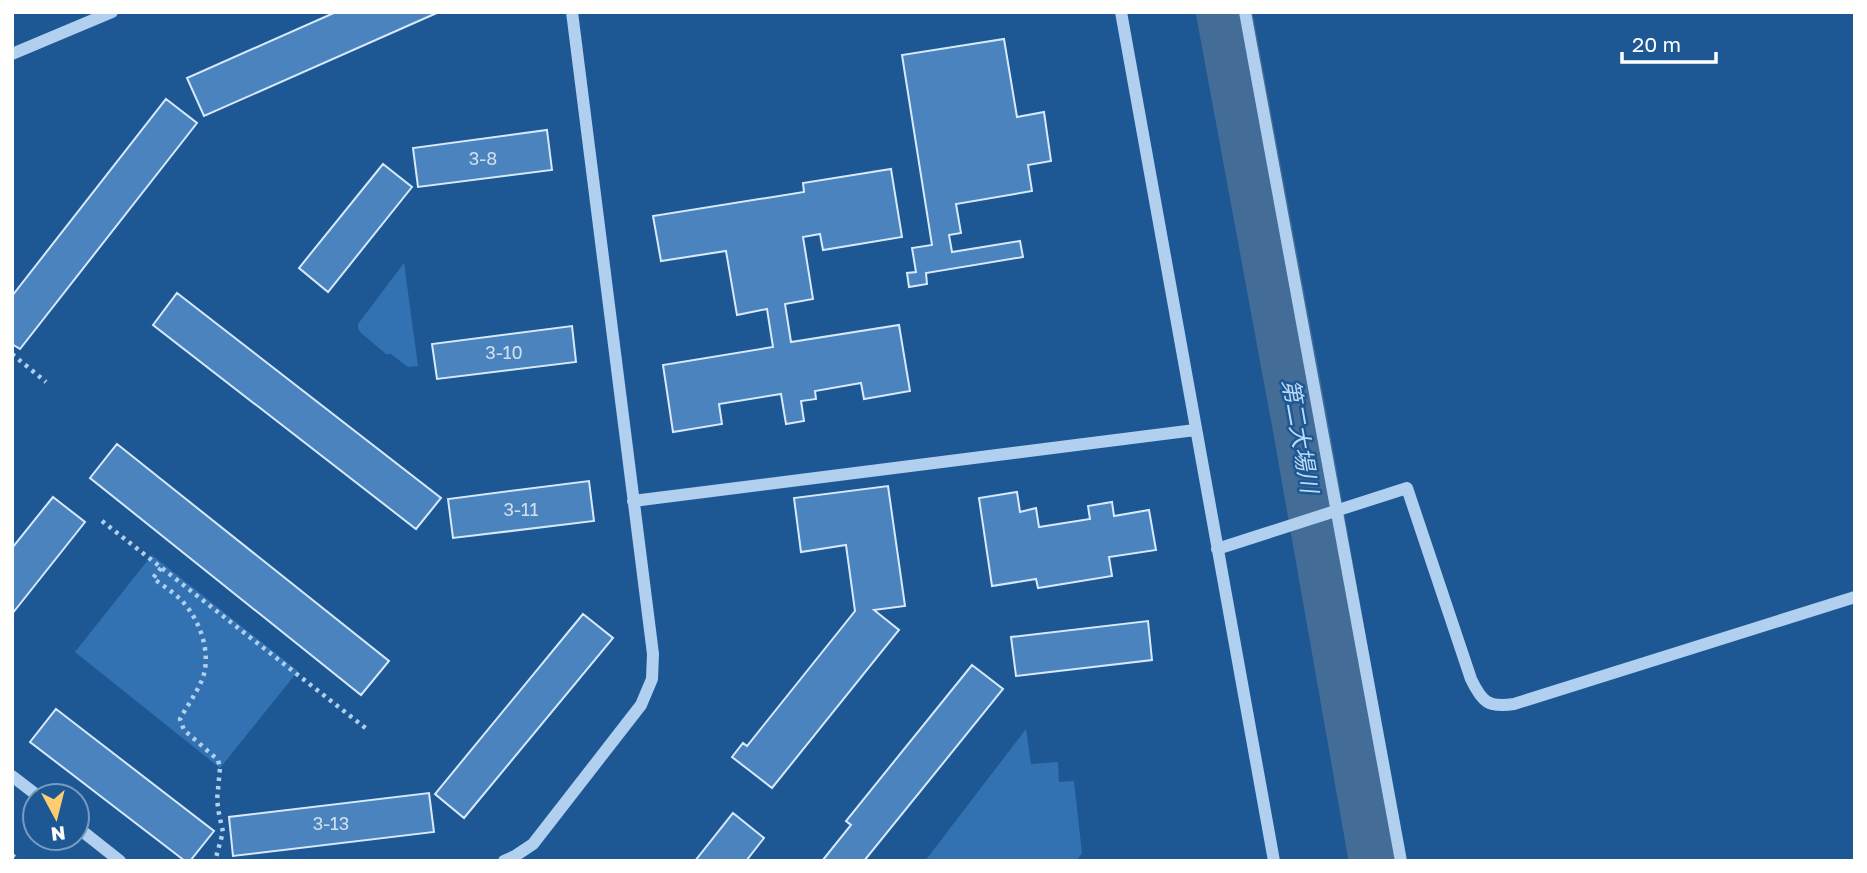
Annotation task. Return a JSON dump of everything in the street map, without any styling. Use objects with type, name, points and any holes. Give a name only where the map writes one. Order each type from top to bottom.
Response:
[{"type":"street","points":[[12,54],[112,12]]},
{"type":"street","points":[[504,861],[533,844],[641,705],[652,679],[653,654],[572,12]]},
{"type":"street","points":[[1245,12],[1332,513],[1401,861]]},
{"type":"street","points":[[1124,13],[1195,430],[1273,861]]},
{"type":"street","points":[[634,501],[1195,430]]},
{"type":"street","points":[[1217,549],[1407,488],[1471,679],[1478,694],[1488,704],[1500,706],[1514,704],[1855,597]]},
{"type":"street","points":[[91,838],[120,861]]},
{"type":"path","points":[[12,354],[46,382]]},
{"type":"path","points":[[102,521],[368,730]]},
{"type":"path","points":[[161,568],[153,578],[184,603],[197,623],[204,642],[206,660],[203,677],[180,719],[184,730],[218,760],[220,768],[217,800],[223,832],[215,861]]},
{"type":"path","points":[[12,855],[19,861]]},
{"type":"shaded area","points":[[404,263],[418,366],[408,367],[391,354],[386,354],[358,328],[358,324]]},
{"type":"shaded area","points":[[152,555],[298,671],[220,768],[75,652]]},
{"type":"shaded area","points":[[1026,729],[1031,764],[1058,762],[1059,782],[1074,781],[1082,853],[1076,861],[925,861]]},
{"type":"building","points":[[336,12],[439,12],[204,116],[187,78]]},
{"type":"building","points":[[1004,39],[1017,117],[1044,112],[1051,161],[1028,165],[1032,191],[956,204],[961,233],[949,235],[952,252],[1020,241],[1023,257],[926,273],[927,284],[909,287],[907,273],[916,272],[912,248],[932,245],[902,55]]},
{"type":"building","points":[[166,99],[197,123],[20,349],[12,344],[12,296]]},
{"type":"building","points":[[547,130],[552,170],[418,187],[413,148]]},
{"type":"building","points":[[383,164],[412,187],[328,292],[299,268]]},
{"type":"building","points":[[891,169],[902,237],[823,250],[820,234],[803,237],[813,299],[785,304],[791,342],[899,325],[910,391],[864,399],[861,383],[815,391],[816,399],[801,401],[804,421],[786,424],[781,394],[719,404],[722,424],[673,432],[663,365],[773,347],[767,309],[737,315],[726,251],[661,261],[653,216],[804,192],[803,183]]},
{"type":"building","points":[[177,293],[441,498],[416,529],[153,325]]},
{"type":"building","points":[[572,326],[576,362],[437,379],[432,344]]},
{"type":"building","points":[[117,444],[389,661],[361,695],[90,478]]},
{"type":"building","points":[[589,481],[594,521],[453,538],[448,499]]},
{"type":"building","points":[[888,486],[905,606],[874,610],[899,630],[772,788],[732,757],[743,743],[747,746],[855,611],[846,545],[801,552],[794,498]]},
{"type":"building","points":[[1017,492],[1020,512],[1036,508],[1039,527],[1090,519],[1088,506],[1112,502],[1114,516],[1149,510],[1156,550],[1109,557],[1112,576],[1038,588],[1036,579],[992,586],[979,498]]},
{"type":"building","points":[[53,497],[85,522],[12,614],[12,548]]},
{"type":"building","points":[[583,614],[613,638],[464,818],[435,794]]},
{"type":"building","points":[[1148,621],[1152,660],[1016,676],[1011,637]]},
{"type":"building","points":[[972,665],[1003,689],[864,861],[822,861],[851,825],[846,821]]},
{"type":"building","points":[[56,709],[214,831],[190,861],[185,861],[91,789],[91,782],[82,782],[30,742]]},
{"type":"building","points":[[429,793],[434,832],[233,856],[229,817]]},
{"type":"building","points":[[733,813],[764,838],[746,861],[695,861]]},
{"type":"waterway","name":"第二大場川","points":[[1224,12],[1377,861]]}]
